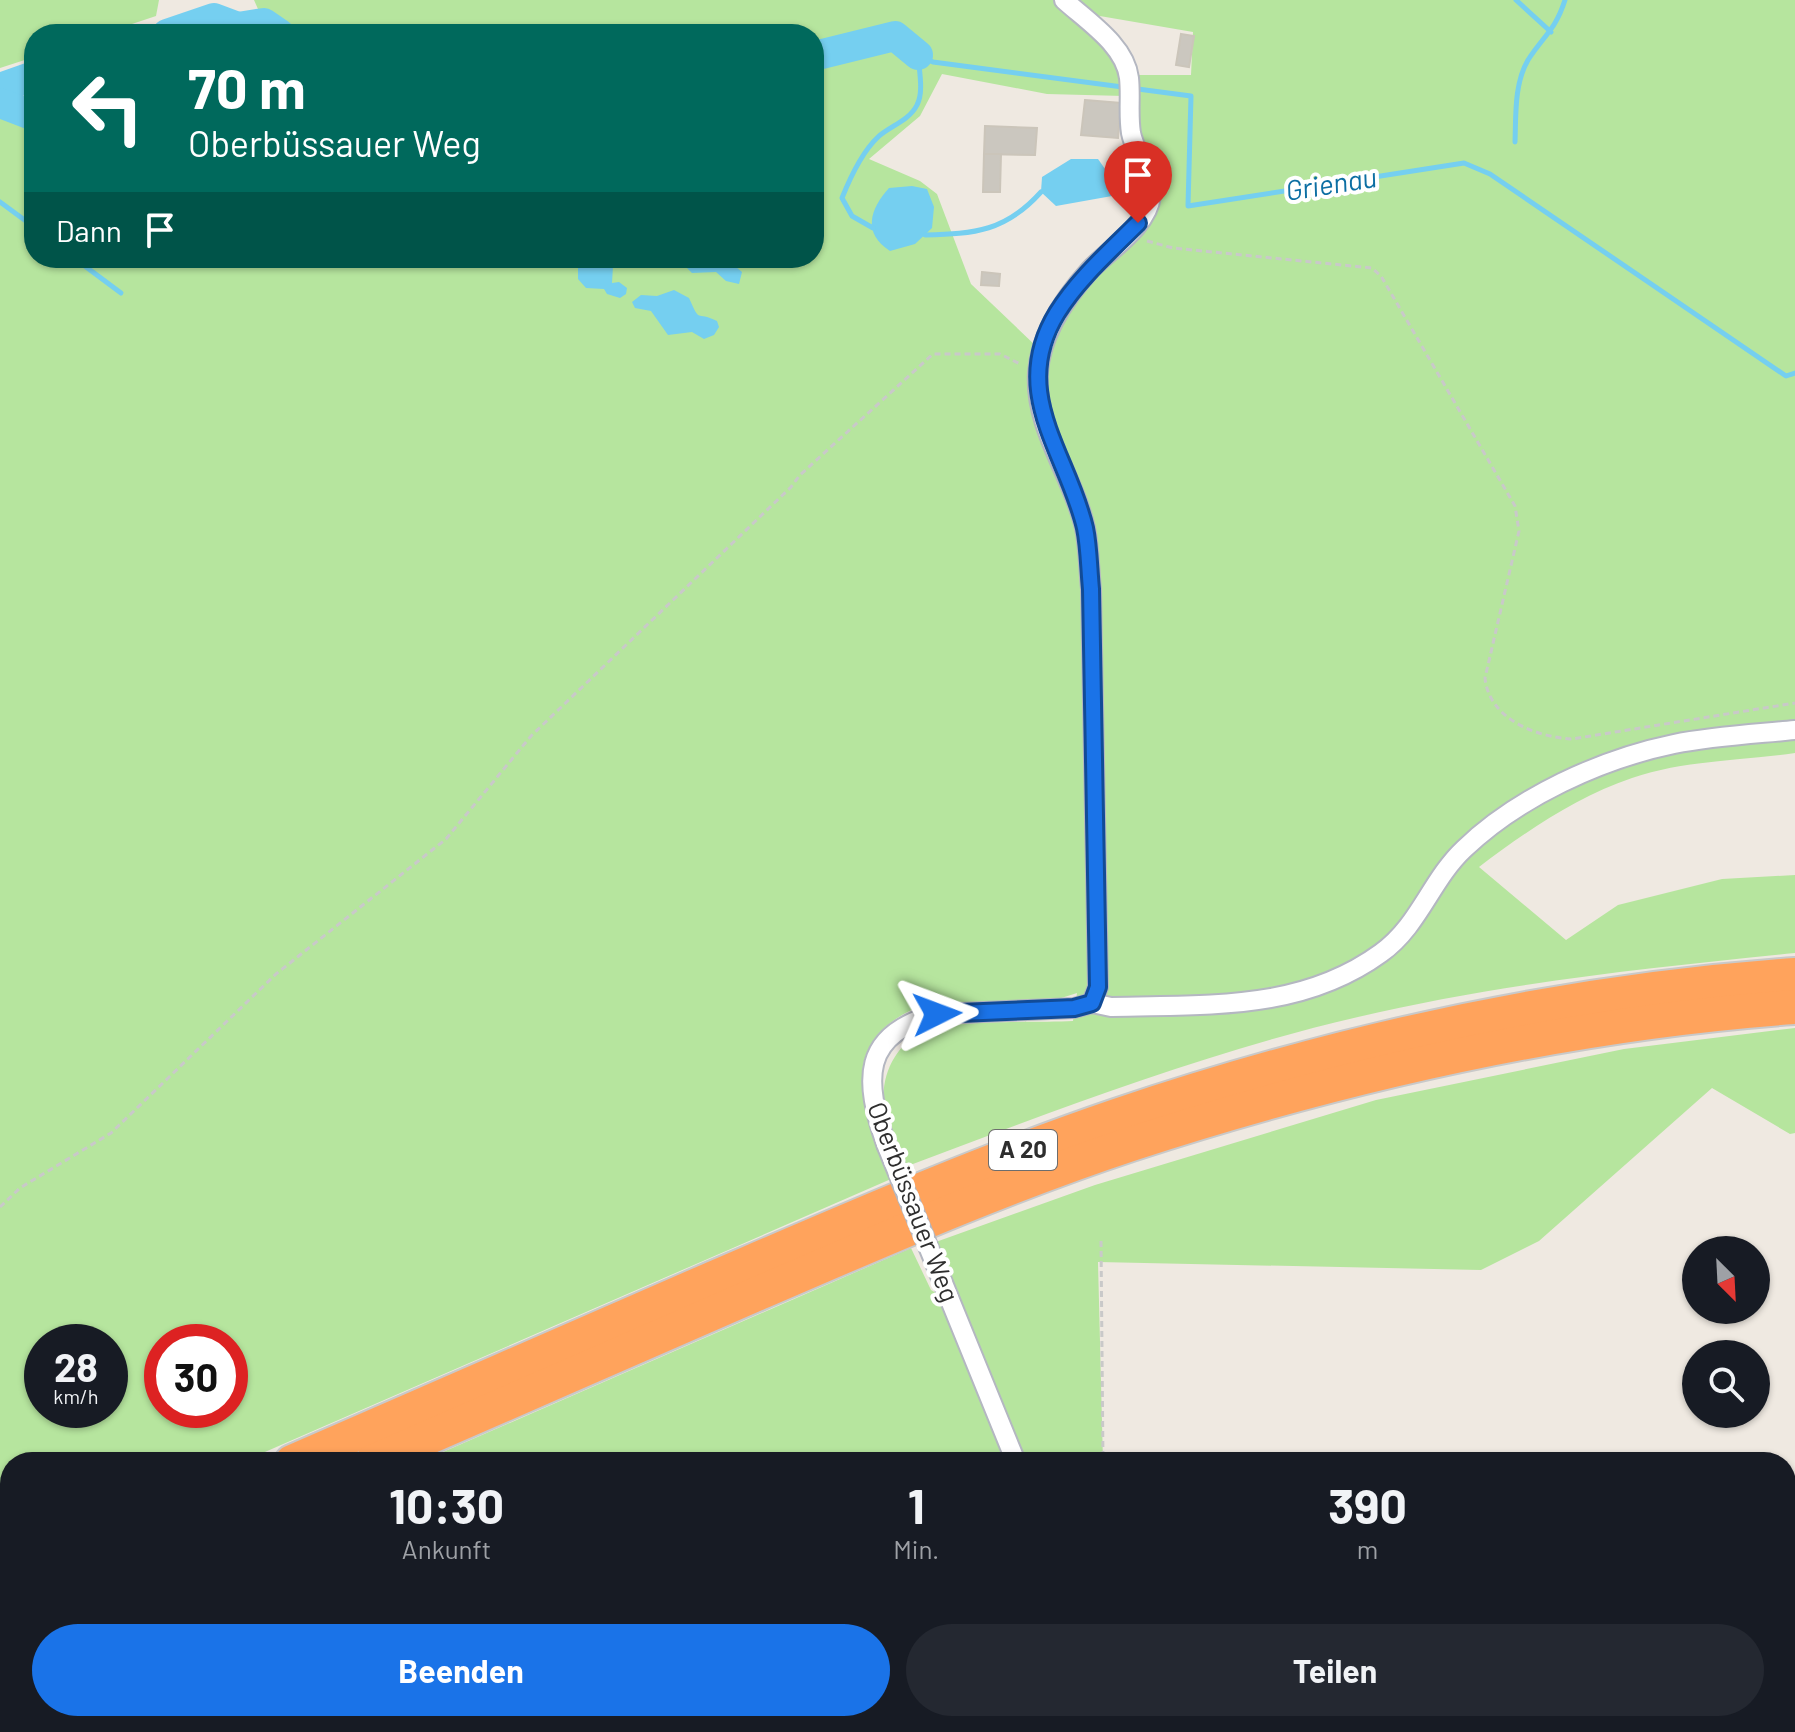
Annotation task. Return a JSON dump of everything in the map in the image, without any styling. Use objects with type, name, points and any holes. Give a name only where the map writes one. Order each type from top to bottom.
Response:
[{"type":"highway","name":"A 20","points":[[315,1452],[875,1208],[1117,1116],[1241,1077],[1435,1028],[1663,987],[1795,975]]},
{"type":"highway","name":"A 20","points":[[395,1452],[890,1236],[1128,1145],[1249,1107],[1442,1059],[1666,1020],[1795,1007]]},
{"type":"street","points":[[1064,0],[1120,53],[1129,75],[1131,131],[1150,183],[1151,197],[1138,223],[1089,271],[1057,313],[1045,340],[1038,372],[1041,411],[1085,528],[1091,589],[1098,987],[1092,1003]]},
{"type":"street","name":"Oberbüssauer Weg","points":[[1012,1452],[873,1107],[870,1082],[879,1052],[901,1027],[937,1014],[1074,1008],[1092,1003],[1111,1007],[1253,1002],[1300,992],[1381,953],[1412,922],[1462,850],[1539,797],[1601,767],[1673,744],[1795,730]]},
{"type":"path","points":[[1125,236],[1173,248],[1372,268],[1381,276],[1515,506],[1519,531],[1485,678],[1493,705],[1505,715],[1544,737],[1572,739],[1795,703]]},
{"type":"path","points":[[0,1207],[20,1188],[111,1133],[276,974],[446,839],[531,736],[800,475],[933,354],[1000,354],[1038,372]]},
{"type":"path","points":[[1101,1241],[1103,1452]]},
{"type":"green space","points":[[0,0],[159,0],[156,16],[132,24],[24,24],[24,60],[0,68]]},
{"type":"green space","points":[[254,0],[1795,0],[1795,753],[1692,764],[1632,778],[1552,816],[1479,867],[1566,940],[1618,905],[1722,879],[1795,875],[1795,953],[1521,986],[1358,1017],[1300,1031],[1186,1066],[1073,1104],[905,1167],[887,1119],[884,1091],[888,1070],[906,1043],[924,1031],[938,1027],[996,1022],[1073,1021],[1077,993],[1055,1000],[923,1005],[894,1020],[875,1038],[865,1058],[862,1080],[865,1103],[891,1179],[265,1452],[0,1452],[0,114],[24,124],[24,268],[824,268],[824,24],[265,24]],"holes":[[[1094,15],[1193,32],[1191,75],[1129,75]],[[942,74],[1047,94],[1124,96],[1148,206],[1037,347],[971,284],[937,194],[920,181],[869,159],[920,116]]]},
{"type":"green space","points":[[1795,1028],[1795,1133],[1790,1134],[1712,1088],[1539,1241],[1481,1270],[1098,1262],[1103,1452],[1019,1452],[933,1243],[1095,1185],[1376,1100],[1624,1049]]},
{"type":"green space","points":[[911,1248],[931,1290],[936,1293],[1003,1452],[443,1452]]},
{"type":"water","points":[[1071,159],[1098,159],[1110,176],[1112,196],[1056,206],[1041,192],[1042,177]]},
{"type":"water","points":[[912,186],[927,189],[934,207],[932,228],[915,244],[890,251],[875,237],[872,229],[874,212],[889,188]]},
{"type":"water","points":[[578,268],[613,268],[612,283],[619,282],[627,288],[626,294],[620,298],[607,294],[604,289],[586,288],[578,279]]},
{"type":"water","points":[[687,268],[737,268],[742,272],[739,284],[726,281],[716,272],[692,273]]},
{"type":"water","points":[[674,290],[689,298],[697,314],[717,321],[719,327],[714,335],[704,339],[692,332],[668,335],[651,311],[635,308],[632,302],[641,295],[657,296]]},
{"type":"building","points":[[1181,34],[1194,36],[1189,67],[1176,65]]},
{"type":"building","points":[[1085,100],[1121,103],[1118,138],[1081,135]]},
{"type":"building","points":[[985,126],[1037,128],[1035,155],[984,154]]},
{"type":"building","points":[[984,154],[1001,154],[1000,192],[983,192]]},
{"type":"building","points":[[982,272],[1000,274],[999,286],[981,285]]},
{"type":"waterway","points":[[1516,0],[1551,32]]},
{"type":"waterway","points":[[1515,142],[1517,100],[1523,69],[1553,26],[1565,0]]},
{"type":"waterway","name":"Grienau","points":[[196,24],[214,18],[230,24]]},
{"type":"waterway","name":"Grienau","points":[[258,24],[265,24]]},
{"type":"waterway","name":"Grienau","points":[[824,54],[895,36],[918,55]]},
{"type":"waterway","name":"Grienau","points":[[918,55],[933,62],[1191,96],[1188,206],[1464,163],[1490,174],[1786,376],[1795,373]]},
{"type":"waterway","name":"Grienau","points":[[873,228],[852,216],[842,198],[872,143],[909,115],[917,105],[921,87],[918,55]]},
{"type":"waterway","name":"Grienau","points":[[0,88],[24,80]]},
{"type":"waterway","name":"Grienau","points":[[0,103],[24,112]]},
{"type":"waterway","points":[[925,235],[989,228],[1015,215],[1041,192]]},
{"type":"waterway","points":[[0,202],[24,220]]},
{"type":"waterway","points":[[87,268],[121,293]]},
{"type":"route","points":[[937,1014],[1074,1008],[1092,1003],[1098,987],[1091,589],[1085,528],[1041,411],[1038,372],[1045,340],[1057,313],[1089,271],[1138,223]]}]
